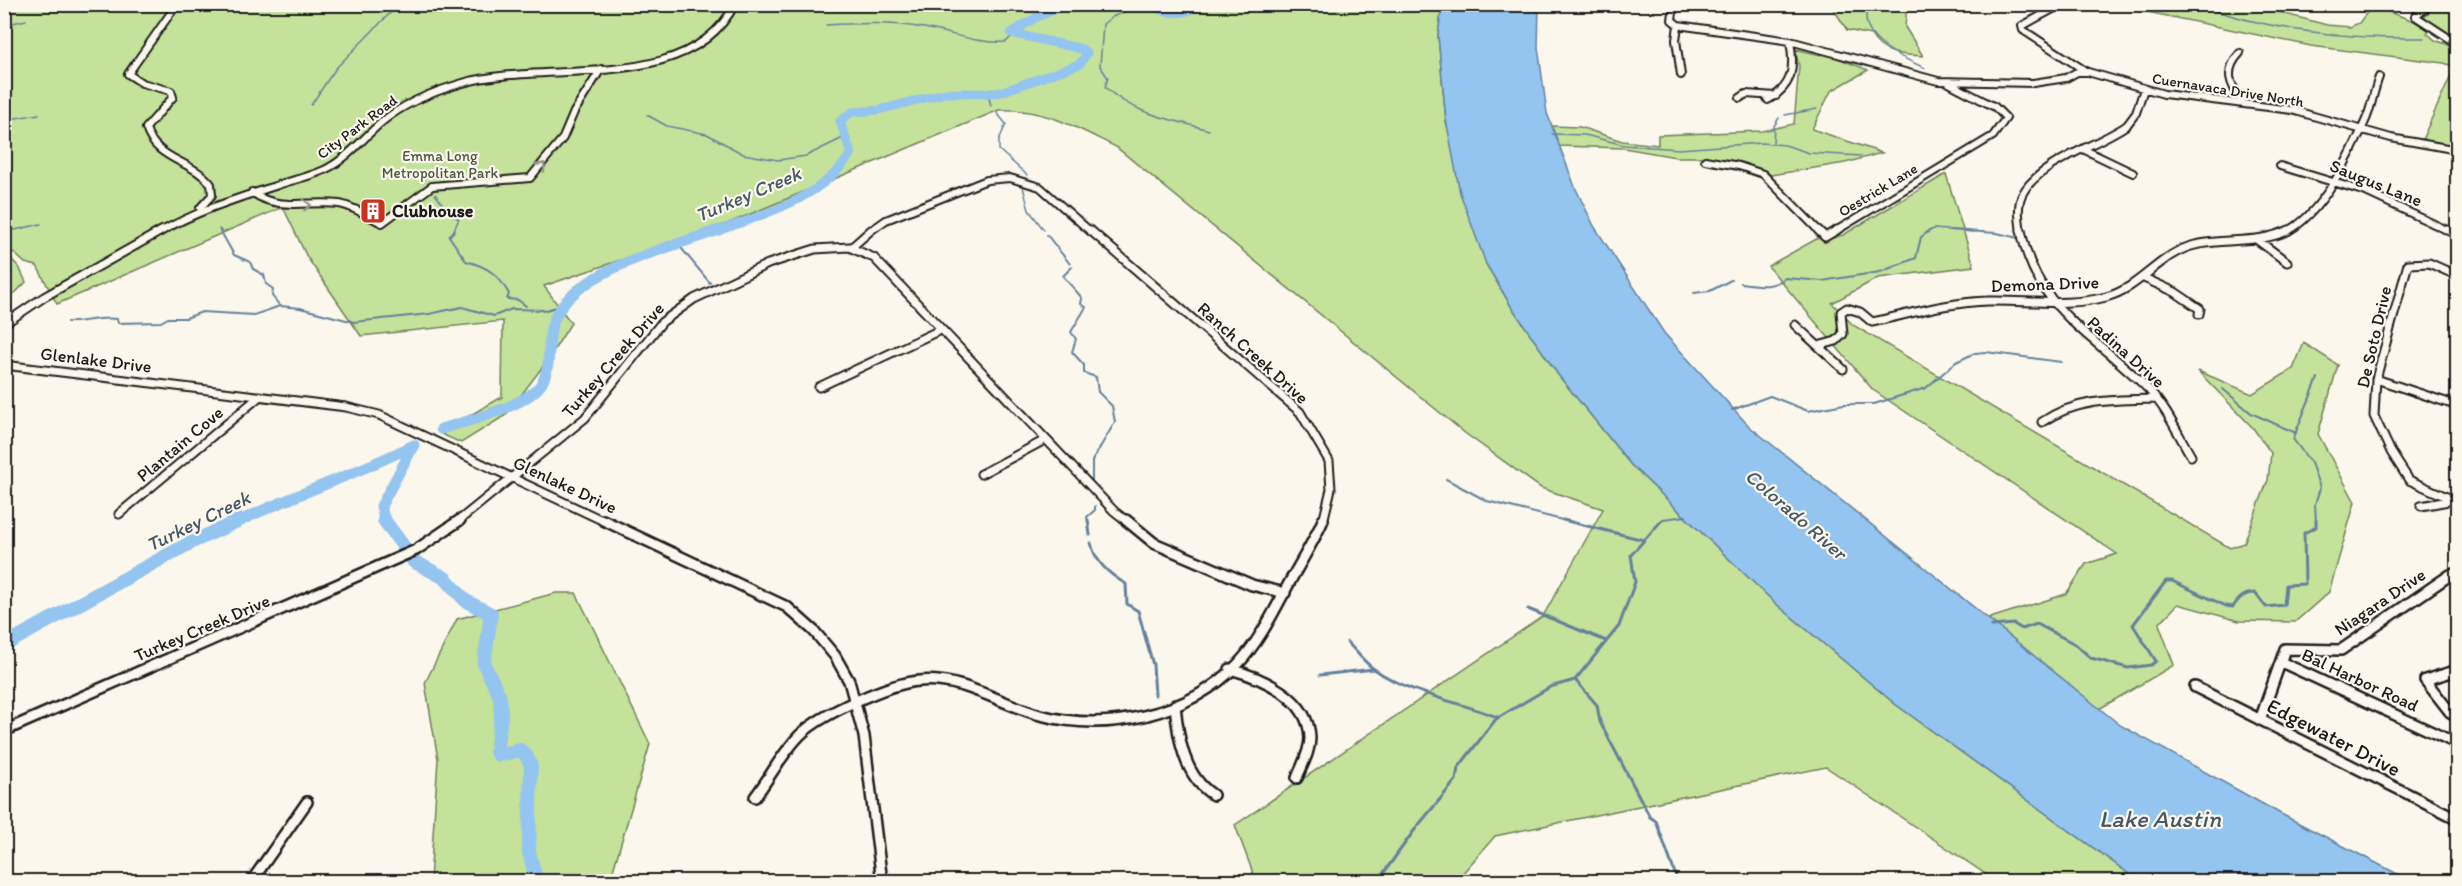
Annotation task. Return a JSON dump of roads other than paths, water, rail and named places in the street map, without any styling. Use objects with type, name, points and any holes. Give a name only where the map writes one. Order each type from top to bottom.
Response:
[{"type":"street","points":[[177,4],[128,74],[138,82],[171,91],[172,97],[168,104],[146,128],[146,139],[153,147],[190,166],[207,178],[211,185],[212,195],[222,202]]},
{"type":"street","name":"City Park Road","points":[[4,324],[44,297],[195,212],[329,168],[396,112],[456,85],[503,73],[601,69],[657,60],[694,47],[718,30],[735,4]]},
{"type":"street","points":[[1674,4],[1672,20],[1678,25],[1790,41],[1929,80],[2042,82],[2066,78],[2077,72],[2088,72]]},
{"type":"street","points":[[2062,4],[2022,26],[2023,30],[2088,72]]},
{"type":"street","points":[[2430,4],[2415,16],[2457,44]]},
{"type":"street","points":[[1678,25],[1676,40],[1681,75]]},
{"type":"street","points":[[1768,100],[1784,93],[1790,83],[1794,62],[1790,41]]},
{"type":"street","points":[[2240,53],[2232,60],[2226,72],[2231,86],[2243,104]]},
{"type":"street","points":[[252,192],[261,199],[295,205],[340,204],[382,223],[432,186],[530,178],[563,138],[574,112],[601,69]]},
{"type":"street","name":"Cuernavaca Drive North","points":[[2088,72],[2144,89],[2182,97],[2292,110],[2391,138],[2457,150]]},
{"type":"street","name":"Demona Drive","points":[[1818,346],[1836,341],[1843,334],[1841,312],[1847,308],[1860,312],[1872,322],[1976,302],[2105,298],[2125,292],[2144,278],[2164,258],[2184,248],[2281,233],[2307,220],[2368,114],[2379,77]]},
{"type":"street","name":"Oestrick Lane","points":[[1705,160],[1739,166],[1763,174],[1824,237],[1984,141],[2002,127],[2006,118],[1995,108],[1948,82]]},
{"type":"street","name":"Padina Drive","points":[[2144,89],[2136,112],[2127,125],[2037,177],[2026,189],[2020,201],[2018,216],[2028,264],[2049,300],[2069,322],[2157,399],[2191,456]]},
{"type":"street","points":[[1740,98],[1746,94],[1777,96]]},
{"type":"street","points":[[2085,150],[2133,173]]},
{"type":"street","name":"Saugus Lane","points":[[2280,166],[2373,194],[2457,235]]},
{"type":"street","name":"Ranch Creek Drive","points":[[755,797],[801,734],[858,700],[917,681],[938,681],[978,692],[1040,715],[1076,721],[1136,719],[1196,698],[1244,655],[1285,593],[1323,522],[1331,489],[1329,461],[1300,412],[1040,187],[1017,180],[999,178],[987,180],[886,220],[852,246]]},
{"type":"street","points":[[195,212],[212,195]]},
{"type":"street","points":[[2256,238],[2287,262]]},
{"type":"street","points":[[852,246],[874,258],[1114,511],[1154,543],[1252,585],[1285,593]]},
{"type":"street","name":"Turkey Creek Drive","points":[[4,731],[416,550],[460,520],[585,418],[607,394],[653,332],[679,307],[782,260],[819,248],[852,246]]},
{"type":"street","name":"De Soto Drive","points":[[2456,501],[2409,480],[2391,452],[2374,416],[2376,379],[2408,264],[2429,263],[2457,276]]},
{"type":"street","points":[[2144,278],[2191,302],[2200,309],[2199,314]]},
{"type":"street","points":[[1795,325],[1843,369]]},
{"type":"street","points":[[819,387],[940,330]]},
{"type":"street","name":"Glenlake Drive","points":[[4,361],[25,366]]},
{"type":"street","name":"Glenlake Drive","points":[[4,365],[346,407],[379,415],[787,607],[807,622],[827,645],[858,700],[867,742],[882,882]]},
{"type":"street","points":[[2376,379],[2457,406]]},
{"type":"street","name":"Plantain Cove","points":[[119,514],[260,396]]},
{"type":"street","points":[[2042,422],[2053,413],[2072,406],[2157,399]]},
{"type":"street","points":[[981,474],[1045,440]]},
{"type":"street","points":[[2421,506],[2456,501],[2457,485]]},
{"type":"street","name":"Niagara Drive","points":[[2281,662],[2285,649],[2341,650],[2450,575],[2457,573]]},
{"type":"street","points":[[2260,720],[2281,662]]},
{"type":"street","name":"Bal Harbor Road","points":[[2281,662],[2457,744]]},
{"type":"street","points":[[1230,669],[1246,672],[1271,686],[1296,706],[1303,716],[1310,739],[1297,778]]},
{"type":"street","points":[[2457,670],[2425,680],[2450,712],[2457,716]]},
{"type":"street","name":"Edgewater Drive","points":[[2195,687],[2457,819]]},
{"type":"street","points":[[1175,705],[1177,728],[1194,780],[1205,791],[1214,795]]},
{"type":"street","points":[[251,882],[307,801]]},
{"type":"water","name":"Lake Austin","points":[[1442,5],[1539,5],[1538,47],[1547,113],[1575,187],[1594,226],[1664,333],[1749,426],[2120,725],[2281,814],[2411,881],[2139,881],[1895,704],[1774,602],[1631,465],[1559,376],[1511,306],[1486,264],[1460,193],[1446,120],[1438,36]]},
{"type":"waterway","points":[[311,105],[336,68],[399,4]]},
{"type":"waterway","name":"Turkey Creek","points":[[715,232],[790,203],[825,182],[851,153],[840,121],[852,112],[879,110],[945,93],[998,93],[1080,64],[1087,53],[1082,49],[1011,33],[1037,17],[1067,4]]},
{"type":"waterway","points":[[1143,4],[1112,17],[1103,24],[1100,66],[1108,78],[1105,87],[1128,104],[1141,110],[1209,130]]},
{"type":"waterway","name":"Turkey Creek","points":[[1147,4],[1173,13],[1187,11],[1199,4]]},
{"type":"waterway","points":[[1864,4],[1867,9],[1866,20],[1869,30],[1876,39],[1894,53],[1925,68]]},
{"type":"waterway","points":[[2195,4],[2251,21],[2308,32],[2365,37],[2424,38]]},
{"type":"waterway","points":[[4,25],[26,20]]},
{"type":"waterway","points":[[826,25],[863,23],[899,25],[995,42],[1006,42],[1013,35]]},
{"type":"waterway","points":[[988,94],[991,106]]},
{"type":"waterway","points":[[1785,115],[1817,109]]},
{"type":"waterway","points":[[997,113],[1006,124],[999,140],[999,150],[1027,175]]},
{"type":"waterway","points":[[4,120],[39,114]]},
{"type":"waterway","points":[[647,115],[667,126],[707,134],[743,154],[778,160],[806,156],[845,137]]},
{"type":"waterway","points":[[1773,143],[1774,126],[1779,118]]},
{"type":"waterway","points":[[1552,134],[1585,135],[1624,145],[1679,149],[1761,143],[1785,145],[1809,153],[1861,156]]},
{"type":"waterway","points":[[1023,187],[1029,210],[1044,230]]},
{"type":"waterway","points":[[435,194],[451,215],[459,219],[453,232]]},
{"type":"waterway","points":[[4,227],[15,230],[41,224]]},
{"type":"waterway","points":[[220,230],[234,255],[250,262],[253,269],[264,275],[266,284],[273,289],[272,296],[280,306]]},
{"type":"waterway","name":"Turkey Creek","points":[[441,429],[512,405],[536,390],[547,371],[553,322],[558,311],[581,287],[618,266],[719,230]]},
{"type":"waterway","points":[[1741,283],[1769,285],[1785,278],[1822,281],[1880,272],[1916,258],[1921,237],[1931,230]]},
{"type":"waterway","points":[[1926,232],[1931,230]]},
{"type":"waterway","points":[[1931,230],[1974,232]]},
{"type":"waterway","points":[[1951,230],[1997,233],[2018,238]]},
{"type":"waterway","points":[[453,232],[449,236],[466,261],[492,272],[509,294],[507,299],[518,300],[526,306]]},
{"type":"waterway","points":[[1047,235],[1070,264]]},
{"type":"waterway","points":[[677,243],[710,283]]},
{"type":"waterway","points":[[1072,267],[1063,276],[1082,298],[1081,304],[1086,307],[1071,332],[1076,339],[1072,352],[1084,365],[1084,373],[1096,377],[1098,392],[1112,406],[1115,422],[1092,461],[1092,480]]},
{"type":"waterway","points":[[1694,293],[1710,291],[1731,280]]},
{"type":"waterway","points":[[280,306],[300,308],[354,322],[429,314],[462,307],[494,316],[512,309],[546,310],[563,305]]},
{"type":"waterway","points":[[67,322],[111,318],[117,319],[118,323],[161,322],[168,318],[186,318],[202,312],[254,315],[280,306]]},
{"type":"waterway","points":[[1732,410],[1770,396],[1808,411],[1844,404],[1874,404],[1926,388],[1956,362],[1975,353],[1986,352],[2061,362]]},
{"type":"waterway","points":[[2296,433],[2318,378]]},
{"type":"waterway","points":[[2223,389],[2251,413],[2296,433]]},
{"type":"waterway","points":[[2296,433],[2293,439],[2311,463],[2320,488],[2315,504],[2316,522]]},
{"type":"waterway","name":"Turkey Creek","points":[[237,522],[414,445],[381,506],[385,521]]},
{"type":"waterway","points":[[1446,479],[1487,501],[1570,522]]},
{"type":"waterway","points":[[1088,522],[1087,517],[1095,510],[1095,506]]},
{"type":"waterway","points":[[1661,522],[1663,519],[1686,516]]},
{"type":"waterway","name":"Turkey Creek","points":[[4,645],[190,543],[240,520]]},
{"type":"waterway","points":[[1088,520],[1090,535]]},
{"type":"waterway","points":[[1563,520],[1644,540]]},
{"type":"waterway","points":[[1377,882],[1416,828],[1456,780],[1458,768],[1496,719],[1550,687],[1575,680],[1619,626],[1635,582],[1631,555],[1662,520]]},
{"type":"waterway","points":[[385,521],[406,550]]},
{"type":"waterway","points":[[1992,626],[2014,624],[2022,629],[2037,624],[2075,644],[2091,658],[2128,668],[2151,665],[2156,661],[2133,625],[2166,581],[2172,581],[2226,606],[2233,607],[2242,597],[2255,593],[2266,607],[2284,605],[2286,585],[2305,584],[2304,533],[2316,527],[2316,522]]},
{"type":"waterway","points":[[1091,543],[1104,567],[1126,584],[1127,604],[1138,611],[1153,665],[1155,695]]},
{"type":"waterway","points":[[413,561],[445,578],[466,601],[491,614],[484,664],[500,697],[501,716],[496,752],[499,755],[520,750],[526,755],[531,766],[529,852],[537,882]]},
{"type":"waterway","points":[[1528,609],[1606,641]]},
{"type":"waterway","points":[[1347,642],[1363,660],[1388,678],[1418,691],[1497,717]]},
{"type":"waterway","points":[[1320,675],[1374,669]]},
{"type":"waterway","points":[[1576,681],[1597,705],[1600,722],[1650,817],[1656,821],[1678,882]]},
{"type":"place","name":"Clubhouse","points":[[373,211]]},
{"type":"park label","name":"Emma Long Metropolitan Park","points":[[440,164]]},
{"type":"water label","name":"Colorado River","points":[[1796,514]]}]
